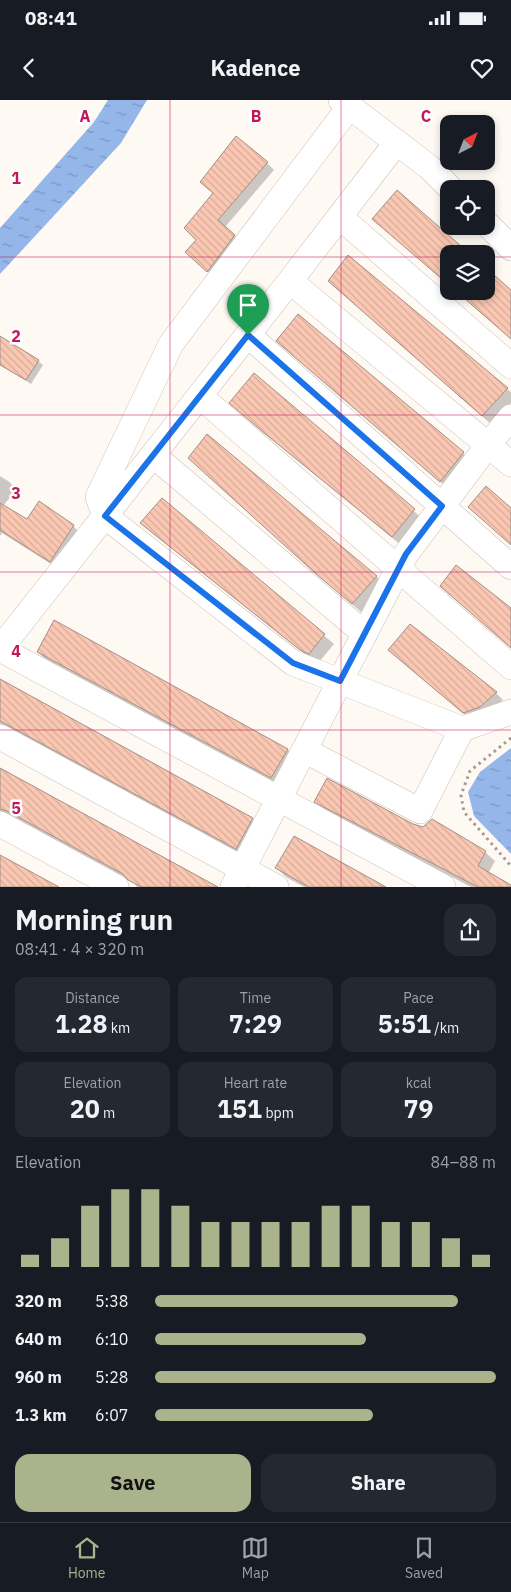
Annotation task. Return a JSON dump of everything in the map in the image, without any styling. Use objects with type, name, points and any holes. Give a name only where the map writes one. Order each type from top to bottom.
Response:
[{"type":"street","points":[[442,180],[429,167],[346,103],[171,344],[98,497],[105,516],[293,663],[462,729],[511,712]]},
{"type":"street","points":[[397,142],[248,335],[0,649],[443,887]]},
{"type":"street","points":[[340,217],[511,366]]},
{"type":"street","points":[[495,232],[511,248]]},
{"type":"street","points":[[290,281],[511,464]]},
{"type":"street","points":[[248,335],[511,567]]},
{"type":"street","points":[[200,396],[511,667]]},
{"type":"street","points":[[238,878],[406,554],[511,417]]},
{"type":"street","points":[[153,455],[365,634]]},
{"type":"street","points":[[304,750],[420,811],[462,729]]},
{"type":"street","points":[[0,737],[238,878],[276,887]]},
{"type":"street","points":[[0,824],[116,887]]},
{"type":"path","points":[[511,738],[470,771],[461,795],[464,812],[511,866]]},
{"type":"water","points":[[108,100],[147,100],[121,143],[0,274],[0,228],[94,122]]},
{"type":"water","points":[[511,748],[511,854],[474,816],[468,792],[480,772]]},
{"type":"building","points":[[236,136],[268,162],[218,220],[235,235],[207,272],[185,252],[196,240],[184,228],[213,193],[200,182]]},
{"type":"building","points":[[397,190],[440,228],[440,235],[448,235],[460,245],[440,245],[440,277],[372,219]]},
{"type":"building","points":[[348,255],[508,388],[482,416],[328,281]]},
{"type":"building","points":[[495,276],[511,290],[511,339],[466,300],[495,300]]},
{"type":"building","points":[[298,314],[464,452],[440,482],[276,341]]},
{"type":"building","points":[[0,336],[39,360],[26,380],[0,365]]},
{"type":"building","points":[[254,373],[415,509],[392,537],[229,403]]},
{"type":"building","points":[[207,434],[377,576],[352,604],[188,458]]},
{"type":"building","points":[[486,486],[511,508],[511,545],[468,507]]},
{"type":"building","points":[[162,498],[325,634],[309,654],[300,650],[140,523]]},
{"type":"building","points":[[39,501],[74,525],[50,562],[0,530],[0,503],[27,519]]},
{"type":"building","points":[[456,565],[511,608],[511,648],[440,586]]},
{"type":"building","points":[[54,620],[288,749],[271,778],[37,652]]},
{"type":"building","points":[[410,624],[497,692],[480,707],[463,713],[388,650]]},
{"type":"building","points":[[0,679],[253,818],[236,849],[0,721]]},
{"type":"building","points":[[0,768],[218,887],[142,887],[128,880],[123,874],[7,811],[0,809]]},
{"type":"building","points":[[327,778],[413,824],[423,827],[432,819],[486,851],[478,866],[511,885],[511,887],[478,887],[314,802]]},
{"type":"building","points":[[294,836],[386,887],[309,887],[275,868]]},
{"type":"building","points":[[0,855],[59,887],[0,887]]},
{"type":"route","points":[[248,335],[442,506],[406,554],[340,681],[293,663],[105,516],[248,335]]}]
